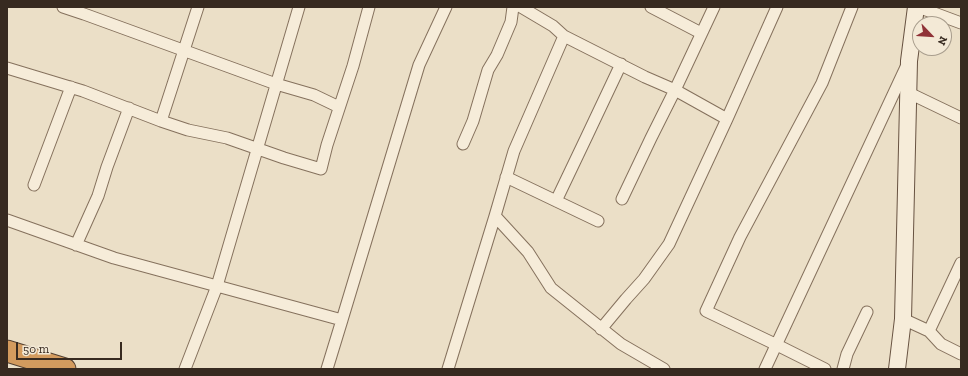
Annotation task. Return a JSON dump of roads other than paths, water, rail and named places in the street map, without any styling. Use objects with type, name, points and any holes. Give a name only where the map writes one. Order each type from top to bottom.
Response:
[{"type":"highway","points":[[7,351],[65,369]]},
{"type":"street","points":[[63,7],[276,84],[314,95],[339,107]]},
{"type":"street","points":[[161,121],[198,7]]},
{"type":"street","points":[[185,369],[217,286],[299,7]]},
{"type":"street","points":[[7,68],[71,87],[188,130],[227,138],[321,169],[327,145],[353,66],[369,7]]},
{"type":"street","points":[[327,369],[419,65],[446,7]]},
{"type":"street","points":[[463,144],[473,121],[488,70],[497,55],[512,22],[513,7]]},
{"type":"street","points":[[521,7],[553,26],[564,36],[645,77],[675,90],[727,119]]},
{"type":"street","points":[[651,7],[701,33]]},
{"type":"street","points":[[622,199],[714,7]]},
{"type":"street","points":[[601,329],[644,279],[669,244],[777,7]]},
{"type":"street","points":[[825,369],[777,344],[706,311],[740,237],[822,82],[852,7]]},
{"type":"street","points":[[897,369],[902,319],[909,61],[917,7],[961,23]]},
{"type":"street","points":[[448,369],[514,151],[564,36]]},
{"type":"street","points":[[765,369],[909,61]]},
{"type":"street","points":[[556,201],[621,64]]},
{"type":"street","points":[[34,185],[71,87]]},
{"type":"street","points":[[908,93],[961,118]]},
{"type":"street","points":[[76,245],[98,196],[129,108]]},
{"type":"street","points":[[506,177],[598,221]]},
{"type":"street","points":[[495,216],[528,252],[552,288],[620,344],[664,369]]},
{"type":"street","points":[[7,220],[114,258],[342,320]]},
{"type":"street","points":[[929,331],[961,264]]},
{"type":"street","points":[[843,369],[847,354],[867,312]]},
{"type":"street","points":[[902,319],[929,331],[941,344],[961,354]]}]
